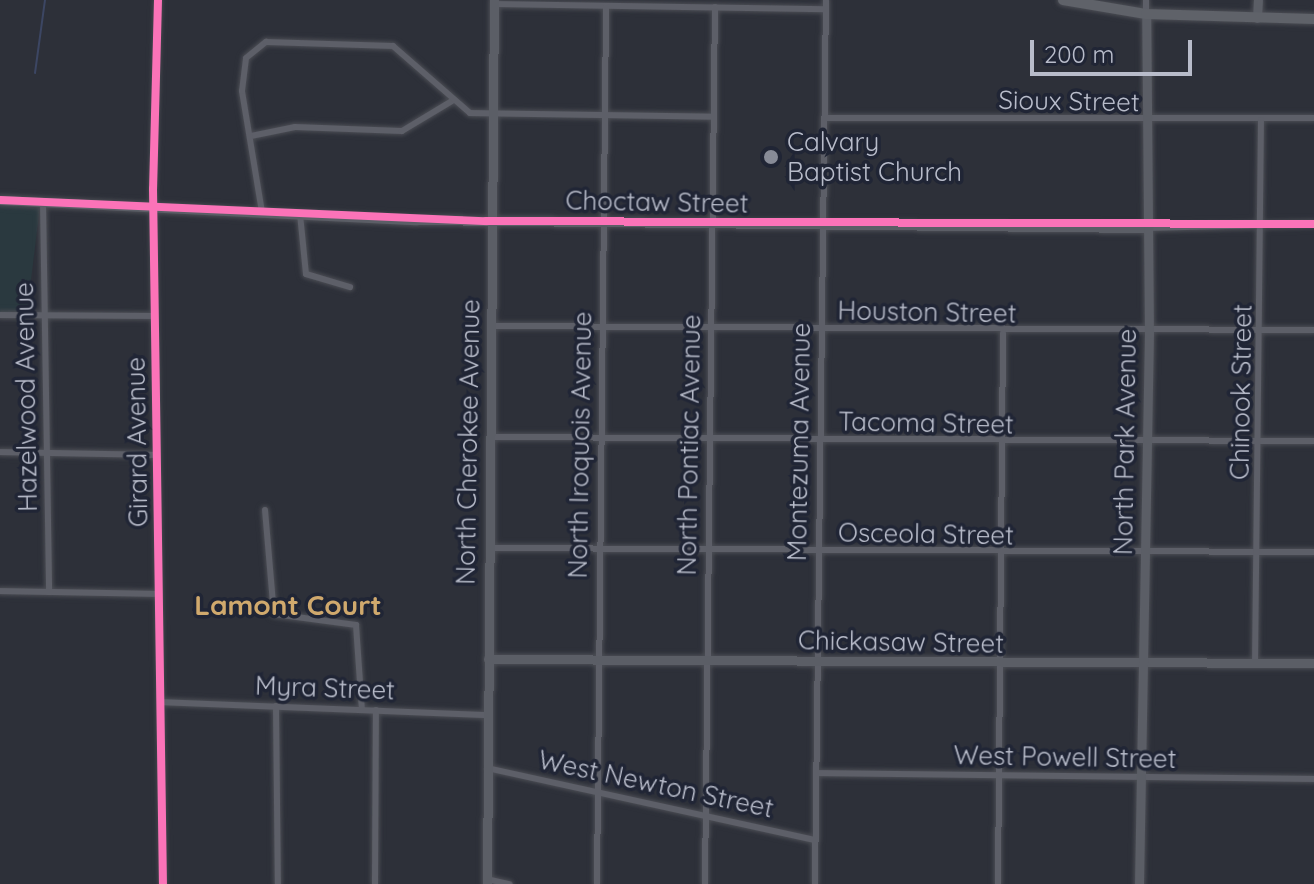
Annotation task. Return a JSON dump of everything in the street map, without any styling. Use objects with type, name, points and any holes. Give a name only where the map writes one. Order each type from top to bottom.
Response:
[{"type":"main road","points":[[1063,0],[1146,14],[1314,19]]},
{"type":"street","name":"Girard Avenue","points":[[158,0],[154,207],[163,884]]},
{"type":"street","name":"Montezuma Avenue","points":[[815,884],[826,0]]},
{"type":"street","name":"North Park Avenue","points":[[1139,884],[1149,334],[1146,0]]},
{"type":"street","points":[[1257,18],[1258,0]]},
{"type":"street","points":[[494,2],[606,6],[707,4],[715,7],[826,9]]},
{"type":"street","name":"North Cherokee Avenue","points":[[487,882],[494,2]]},
{"type":"street","name":"North Iroquois Avenue","points":[[597,884],[606,6]]},
{"type":"street","name":"North Pontiac Avenue","points":[[705,884],[715,7]]},
{"type":"street","points":[[262,212],[244,65],[266,42],[393,46],[452,101],[470,113],[713,117]]},
{"type":"street","points":[[251,136],[295,127],[402,131],[452,101]]},
{"type":"street","name":"Sioux Street","points":[[824,118],[1147,123],[1314,118]]},
{"type":"street","name":"Chinook Street","points":[[1255,664],[1263,332],[1261,120]]},
{"type":"street","name":"Choctaw Street","points":[[0,200],[492,221],[1148,228],[1314,224]]},
{"type":"street","name":"Hazelwood Avenue","points":[[43,202],[49,592]]},
{"type":"street","points":[[300,214],[306,274],[350,287]]},
{"type":"street","points":[[0,315],[155,316]]},
{"type":"street","name":"Houston Street","points":[[491,326],[1149,334],[1314,330]]},
{"type":"street","points":[[998,884],[1003,333]]},
{"type":"street","name":"Tacoma Street","points":[[490,437],[1147,446],[1314,441]]},
{"type":"street","points":[[0,452],[157,455]]},
{"type":"street","points":[[265,510],[268,602],[274,614],[356,625],[362,710]]},
{"type":"street","name":"Osceola Street","points":[[489,548],[1145,556],[1314,552]]},
{"type":"street","points":[[0,591],[159,594]]},
{"type":"street","name":"Chickasaw Street","points":[[488,659],[1143,668],[1314,663]]},
{"type":"street","name":"Myra Street","points":[[161,702],[487,715]]},
{"type":"street","points":[[276,706],[278,884]]},
{"type":"street","points":[[375,884],[376,710]]},
{"type":"street","name":"West Newton Street","points":[[487,768],[815,840]]},
{"type":"street","name":"West Powell Street","points":[[816,773],[1314,779]]},
{"type":"street","points":[[487,882],[509,884]]},
{"type":"shaded area","points":[[0,204],[40,209],[27,316],[0,313]]},
{"type":"waterway","points":[[35,73],[45,0]]},
{"type":"cycle path","points":[[158,0],[153,189],[163,884]]},
{"type":"cycle path","points":[[0,200],[486,221],[1314,224]]},
{"type":"place","name":"Calvary Baptist Church","points":[[771,157]]},
{"type":"district","name":"Lamont Court","points":[[288,605]]}]
